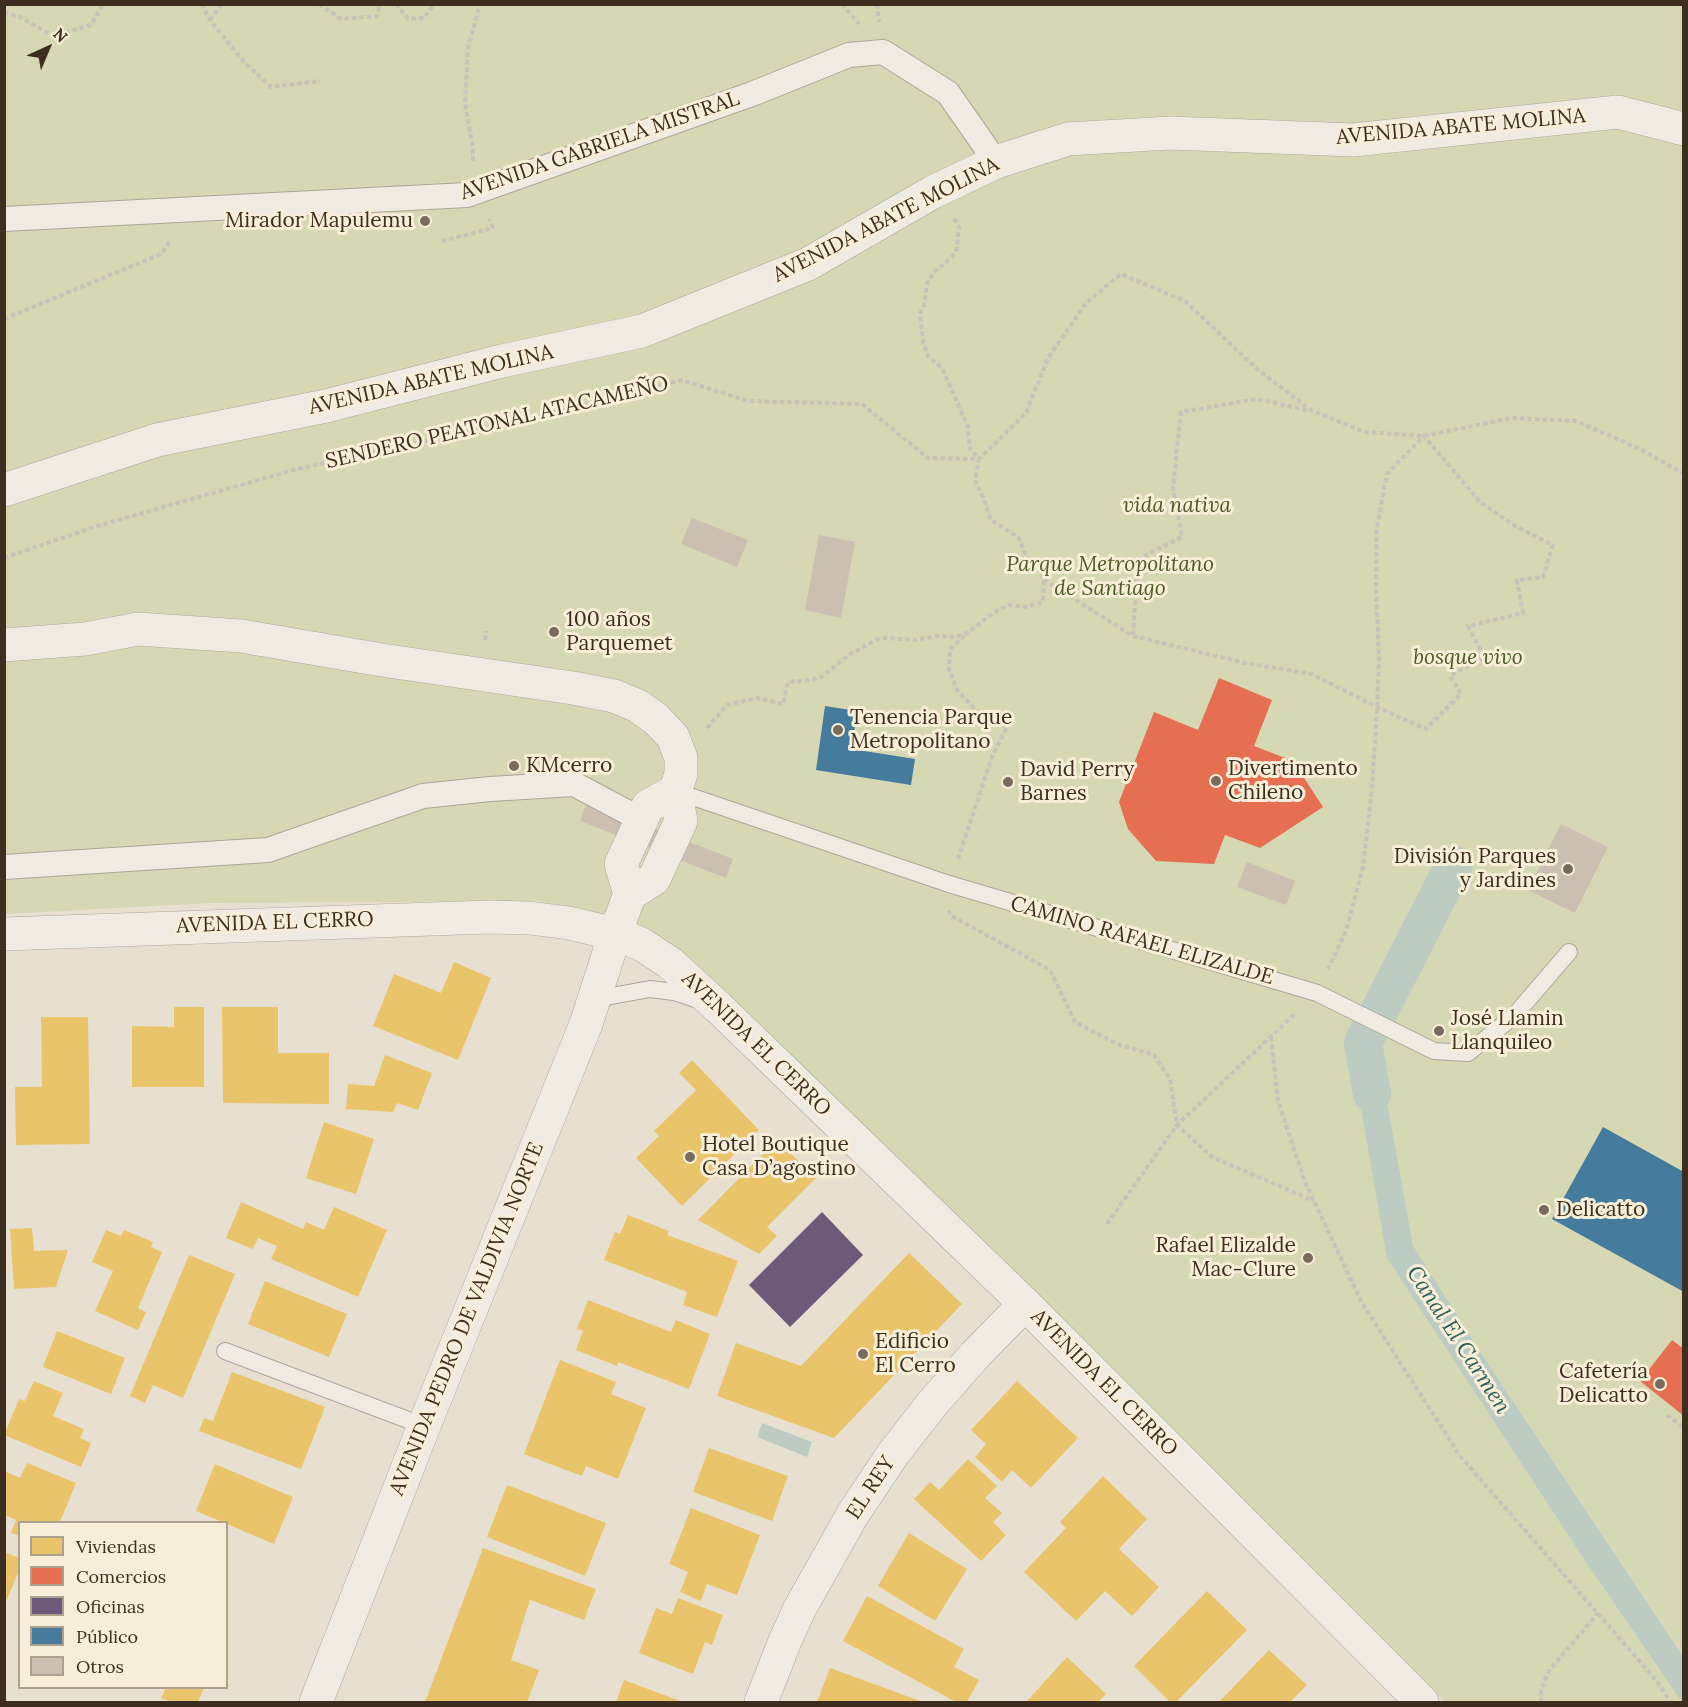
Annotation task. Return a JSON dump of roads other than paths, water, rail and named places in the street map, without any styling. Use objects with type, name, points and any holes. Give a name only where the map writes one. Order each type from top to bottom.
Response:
[{"type":"street","name":"AVENIDA GABRIELA MISTRAL","points":[[4,219],[467,195],[752,94],[849,55],[883,52],[948,93],[996,162]]},
{"type":"street","name":"AVENIDA ABATE MOLINA","points":[[4,490],[157,441],[326,406],[502,362],[642,332],[808,264],[933,192],[996,162],[1068,139],[1170,133],[1353,140],[1617,112],[1683,129]]},
{"type":"street","points":[[4,645],[85,639],[138,629],[241,636],[614,696],[638,706],[656,719],[673,737],[681,758],[681,774],[675,792],[681,821],[654,879],[630,894]]},
{"type":"street","points":[[4,867],[268,850],[423,796],[490,789],[574,784],[642,820]]},
{"type":"street","points":[[615,934],[630,894],[621,864],[648,806],[675,792]]},
{"type":"street","name":"AVENIDA EL CERRO","points":[[4,934],[489,917],[529,918],[569,923],[615,934],[640,944],[670,963],[719,1008],[1025,1304],[1422,1702]]},
{"type":"street","name":"AVENIDA PEDRO DE VALDIVIA NORTE","points":[[316,1702],[595,999],[615,934]]},
{"type":"street","name":"EL REY","points":[[761,1702],[800,1608],[817,1576],[893,1454],[932,1404],[975,1355],[1025,1304]]},
{"type":"lane","name":"CAMINO RAFAEL ELIZALDE","points":[[675,792],[949,884],[1317,993],[1434,1051],[1468,1053],[1515,1016],[1569,952]]},
{"type":"lane","points":[[595,999],[650,989],[674,992],[719,1008]]},
{"type":"lane","points":[[225,1351],[424,1426]]},
{"type":"water","points":[[1349,1039],[1377,1047],[1413,1246],[1490,1367],[1683,1657],[1683,1702],[1584,1559],[1387,1258]]},
{"type":"water","points":[[762,1423],[812,1442],[807,1457],[757,1437]]},
{"type":"waterway","name":"Canal El Carmen","points":[[1372,1094],[1363,1043],[1454,865]]},
{"type":"place","name":"Mirador Mapulemu","points":[[425,221]]},
{"type":"place","name":"100 años Parquemet","points":[[554,632]]},
{"type":"place","name":"Tenencia Parque Metropolitano","points":[[838,730]]},
{"type":"place","name":"KMcerro","points":[[514,766]]},
{"type":"place","name":"Divertimento Chileno","points":[[1216,781]]},
{"type":"place","name":"David Perry Barnes","points":[[1008,782]]},
{"type":"place","name":"División Parques y Jardines","points":[[1568,869]]},
{"type":"place","name":"José Llamin Llanquileo","points":[[1439,1031]]},
{"type":"place","name":"Hotel Boutique Casa D’agostino","points":[[690,1157]]},
{"type":"place","name":"Delicatto","points":[[1544,1210]]},
{"type":"place","name":"Rafael Elizalde Mac-Clure","points":[[1308,1258]]},
{"type":"place","name":"Edificio El Cerro","points":[[863,1354]]},
{"type":"place","name":"Cafetería Delicatto","points":[[1660,1384]]},
{"type":"park label","name":"vida nativa","points":[[1177,506]]},
{"type":"park label","name":"Parque Metropolitano de Santiago","points":[[1110,577]]},
{"type":"park label","name":"bosque vivo","points":[[1468,658]]}]
